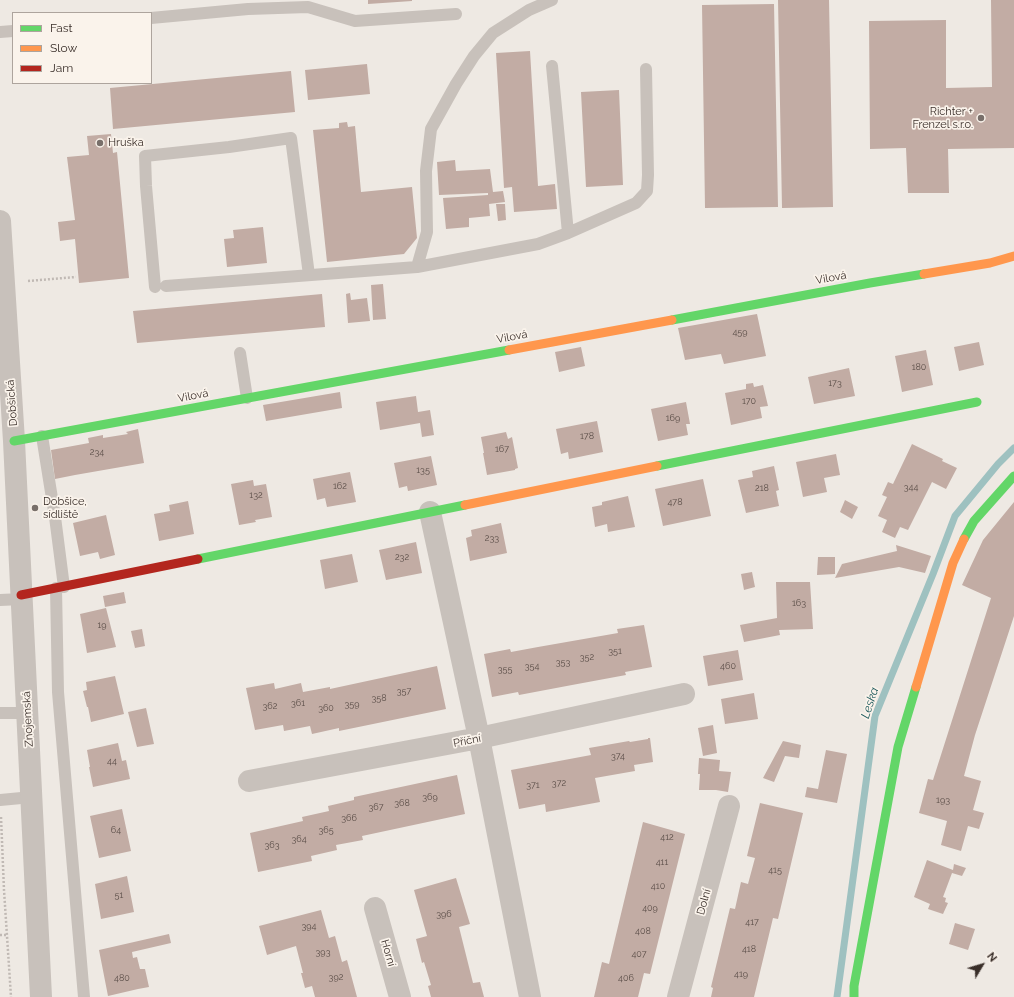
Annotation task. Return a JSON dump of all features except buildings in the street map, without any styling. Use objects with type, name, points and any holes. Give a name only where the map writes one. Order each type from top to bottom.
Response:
[{"type":"street","name":"Dobšická","points":[[0,221],[14,441]]},
{"type":"street","name":"Vilová","points":[[14,441],[862,284],[990,263],[1014,256]]},
{"type":"street","points":[[21,597],[430,512],[977,402]]},
{"type":"street","name":"Znojemská","points":[[14,441],[41,997]]},
{"type":"street","points":[[854,997],[854,986],[898,747],[953,563],[974,521],[1014,476]]},
{"type":"street","points":[[430,512],[479,738],[530,997]]},
{"type":"street","name":"Příční","points":[[249,781],[479,738],[684,694]]},
{"type":"street","name":"Dolní","points":[[678,997],[729,806]]},
{"type":"street","name":"Horní","points":[[375,908],[400,997]]},
{"type":"lane","points":[[417,267],[427,232],[426,170],[431,128],[474,56],[493,33],[529,10],[552,0]]},
{"type":"lane","points":[[152,18],[248,9],[308,7],[355,21],[456,14]]},
{"type":"lane","points":[[0,32],[12,31]]},
{"type":"lane","points":[[552,66],[568,233]]},
{"type":"lane","points":[[309,275],[291,138],[229,147],[145,156],[146,186],[161,286],[417,267],[538,244],[568,233],[636,203],[647,191],[646,69]]},
{"type":"lane","points":[[240,353],[247,398]]},
{"type":"lane","points":[[42,436],[55,517],[60,588],[58,692],[84,997]]},
{"type":"lane","points":[[0,600],[21,597]]},
{"type":"lane","points":[[0,713],[27,713]]},
{"type":"lane","points":[[0,800],[32,797]]},
{"type":"path","points":[[28,281],[76,277]]},
{"type":"path","points":[[0,800],[1,844],[11,997]]},
{"type":"path","points":[[0,935],[7,935]]},
{"type":"waterway","name":"Leska","points":[[837,997],[875,716],[955,516],[998,464],[1014,448]]},
{"type":"traffic: fast","points":[[672,320],[924,274]]},
{"type":"traffic: fast","points":[[14,441],[509,350]]},
{"type":"traffic: fast","points":[[657,466],[977,402]]},
{"type":"traffic: fast","points":[[964,539],[974,521],[1014,476]]},
{"type":"traffic: fast","points":[[198,559],[465,505]]},
{"type":"traffic: fast","points":[[854,997],[854,986],[898,747],[916,687]]},
{"type":"traffic: slow","points":[[924,274],[990,263],[1014,256]]},
{"type":"traffic: slow","points":[[509,350],[672,320]]},
{"type":"traffic: slow","points":[[465,505],[657,466]]},
{"type":"traffic: slow","points":[[916,687],[953,563],[964,539]]},
{"type":"traffic: jam","points":[[21,595],[198,559]]},
{"type":"place","name":"Richter + Frenzel s.r.o.","points":[[981,118]]},
{"type":"place","name":"Hruška","points":[[100,143]]},
{"type":"place","name":"Dobšice, sídliště","points":[[35,508]]}]
